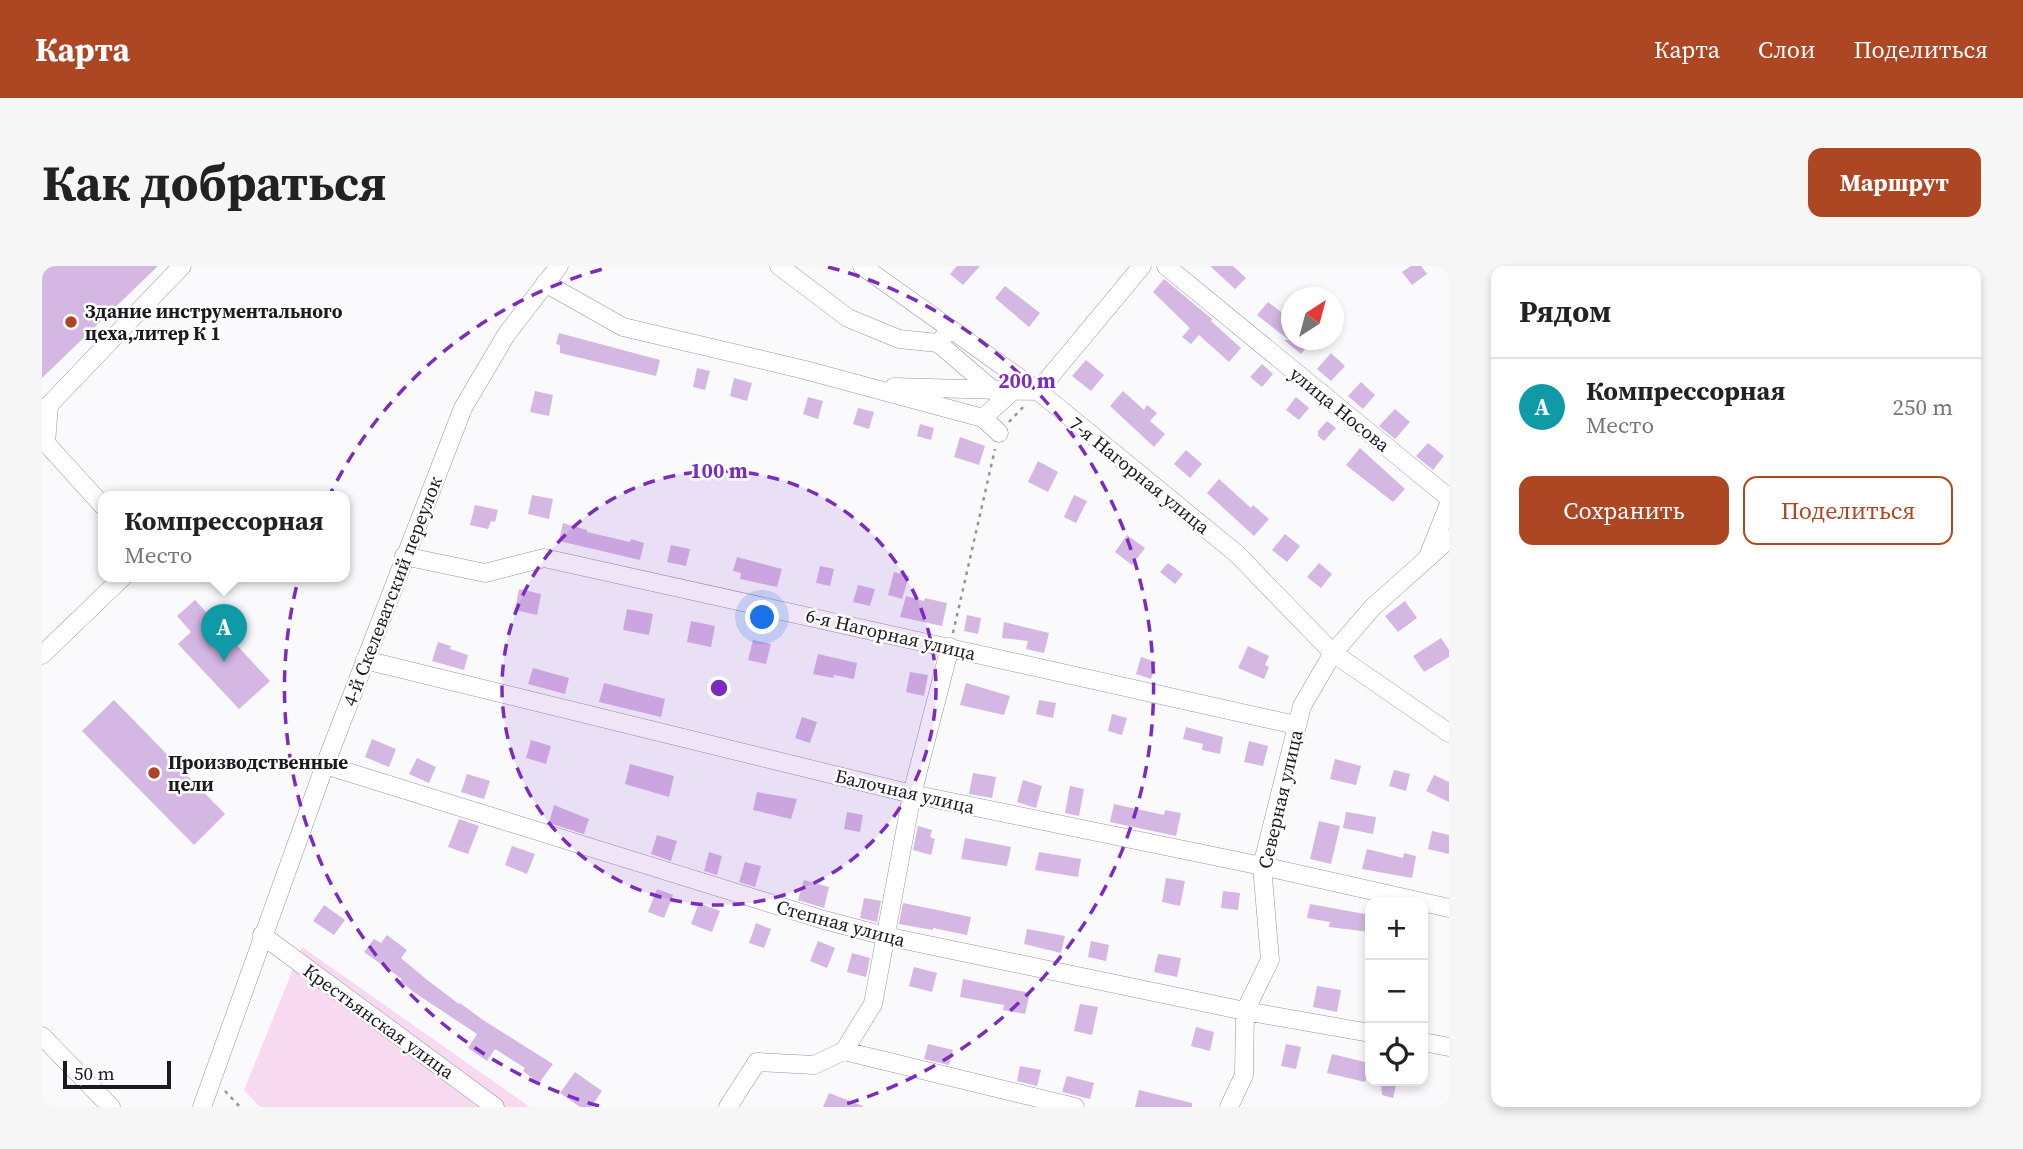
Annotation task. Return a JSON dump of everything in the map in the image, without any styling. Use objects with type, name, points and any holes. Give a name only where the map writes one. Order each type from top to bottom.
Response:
[{"type":"street","points":[[98,500],[46,443],[49,405],[182,266]]},
{"type":"street","name":"4-й Скелеватский переулок","points":[[202,1107],[324,765],[463,408],[506,335],[559,266]]},
{"type":"street","points":[[779,266],[848,318],[899,339],[938,343],[993,390]]},
{"type":"street","name":"7-я Нагорная улица","points":[[862,266],[951,329],[1237,554],[1333,653]]},
{"type":"street","points":[[983,418],[1025,388],[1142,266]]},
{"type":"street","name":"улица Носова","points":[[1166,266],[1449,498]]},
{"type":"street","points":[[545,284],[623,327],[865,386],[983,418],[999,433]]},
{"type":"street","points":[[938,343],[951,329]]},
{"type":"street","points":[[865,386],[993,390],[1025,388]]},
{"type":"street","points":[[1428,557],[1449,503]]},
{"type":"street","name":"Северная улица","points":[[1229,1107],[1244,1075],[1245,1011],[1270,960],[1262,866],[1302,706],[1333,653],[1373,607],[1449,538]]},
{"type":"street","name":"6-я Нагорная улица","points":[[404,556],[485,573],[544,558],[1296,725]]},
{"type":"street","points":[[42,655],[118,582]]},
{"type":"street","points":[[728,1107],[758,1062],[814,1065],[844,1051],[873,1004],[912,794],[950,647]]},
{"type":"street","points":[[1333,653],[1449,733]]},
{"type":"street","name":"Балочная улица","points":[[365,660],[912,794],[1262,866],[1449,908]]},
{"type":"street","name":"Степная улица","points":[[324,765],[824,920],[885,936],[1245,1011],[1365,1032]]},
{"type":"street","name":"Крестьянская улица","points":[[262,935],[495,1107]]},
{"type":"street","points":[[1428,1043],[1449,1047]]},
{"type":"street","points":[[45,1044],[111,1107]]},
{"type":"street","points":[[844,1051],[1075,1107]]},
{"type":"path","points":[[950,647],[999,433],[1025,388]]},
{"type":"path","points":[[213,1078],[240,1107]]},
{"type":"shaded area","points":[[302,947],[530,1107],[260,1107],[244,1090]]},
{"type":"building","name":"Здание инструментального цеха,литер К 1","points":[[42,266],[158,266],[42,378]]},
{"type":"building","points":[[957,266],[980,266],[963,285],[950,274]]},
{"type":"building","points":[[1210,266],[1233,266],[1246,278],[1235,289]]},
{"type":"building","points":[[1411,266],[1421,266],[1427,274],[1412,285],[1402,272]]},
{"type":"building","points":[[1164,279],[1212,319],[1211,321],[1241,348],[1229,362],[1199,335],[1191,344],[1182,337],[1190,328],[1153,292]]},
{"type":"building","points":[[1005,286],[1040,313],[1029,327],[995,298]]},
{"type":"building","points":[[1268,302],[1281,312],[1281,334],[1257,315]]},
{"type":"building","points":[[559,333],[660,360],[656,376],[560,353],[560,345],[556,344]]},
{"type":"building","points":[[1331,353],[1345,366],[1331,381],[1317,369]]},
{"type":"building","points":[[1086,360],[1104,375],[1091,391],[1072,376]]},
{"type":"building","points":[[1262,364],[1273,374],[1262,387],[1250,377]]},
{"type":"building","points":[[697,368],[710,371],[705,390],[693,387]]},
{"type":"building","points":[[734,378],[752,383],[747,401],[730,396]]},
{"type":"building","points":[[1361,382],[1375,395],[1363,409],[1348,396]]},
{"type":"building","points":[[535,391],[553,395],[549,416],[530,412]]},
{"type":"building","points":[[1123,391],[1144,410],[1147,405],[1157,413],[1150,421],[1165,434],[1154,447],[1110,406]]},
{"type":"building","points":[[808,397],[823,401],[818,419],[803,414]]},
{"type":"building","points":[[1296,397],[1309,408],[1299,420],[1286,410]]},
{"type":"building","points":[[858,408],[874,412],[869,429],[853,424]]},
{"type":"building","points":[[1395,409],[1410,422],[1395,439],[1379,426]]},
{"type":"building","points":[[1327,421],[1336,428],[1324,441],[1318,436],[1318,431]]},
{"type":"building","points":[[920,424],[934,428],[931,440],[917,436]]},
{"type":"building","points":[[960,437],[985,446],[979,465],[954,457]]},
{"type":"building","points":[[1428,443],[1444,456],[1433,470],[1416,456]]},
{"type":"building","points":[[1360,448],[1405,489],[1393,502],[1346,465]]},
{"type":"building","points":[[1186,450],[1202,464],[1190,478],[1174,464]]},
{"type":"building","points":[[1038,461],[1058,472],[1048,492],[1028,482]]},
{"type":"building","points":[[1219,479],[1251,508],[1253,505],[1269,519],[1254,536],[1207,493]]},
{"type":"building","points":[[532,495],[553,499],[549,519],[528,514]]},
{"type":"building","points":[[1074,495],[1087,501],[1076,523],[1064,517]]},
{"type":"building","points":[[475,505],[498,510],[495,522],[491,521],[488,529],[470,525]]},
{"type":"building","points":[[563,523],[587,532],[644,543],[640,560],[559,541]]},
{"type":"building","points":[[1285,534],[1300,546],[1287,562],[1272,550]]},
{"type":"building","points":[[1127,535],[1145,548],[1132,565],[1115,552]]},
{"type":"building","points":[[671,545],[690,549],[686,566],[667,562]]},
{"type":"building","points":[[737,557],[782,569],[777,587],[740,579],[741,573],[733,571]]},
{"type":"building","points":[[1168,563],[1183,574],[1175,584],[1160,572]]},
{"type":"building","points":[[1319,563],[1332,574],[1321,588],[1307,577]]},
{"type":"building","points":[[820,566],[834,569],[830,586],[816,583]]},
{"type":"building","points":[[894,572],[909,576],[902,599],[888,595]]},
{"type":"building","points":[[858,585],[875,589],[870,606],[853,602]]},
{"type":"building","points":[[519,589],[541,594],[537,615],[515,610]]},
{"type":"building","points":[[906,596],[947,603],[942,626],[900,617]]},
{"type":"building","points":[[195,600],[270,681],[239,709],[178,644],[191,632],[177,616]]},
{"type":"building","points":[[1405,601],[1417,618],[1398,632],[1385,616]]},
{"type":"building","points":[[627,609],[653,614],[649,635],[623,630]]},
{"type":"building","points":[[967,615],[981,618],[978,634],[964,631]]},
{"type":"building","points":[[691,621],[715,626],[711,647],[687,642]]},
{"type":"building","points":[[1004,622],[1049,633],[1044,653],[1026,649],[1028,641],[1002,638]]},
{"type":"building","points":[[1441,638],[1449,650],[1449,657],[1424,672],[1413,656]]},
{"type":"building","points":[[753,640],[771,644],[766,664],[748,660]]},
{"type":"building","points":[[438,642],[468,655],[464,670],[432,661]]},
{"type":"building","points":[[1248,646],[1269,656],[1265,665],[1269,667],[1264,679],[1238,668]]},
{"type":"building","points":[[818,654],[857,663],[854,679],[813,674]]},
{"type":"building","points":[[1141,657],[1156,662],[1151,679],[1136,674]]},
{"type":"building","points":[[533,668],[569,678],[565,694],[528,684]]},
{"type":"building","points":[[910,672],[928,675],[924,696],[906,692]]},
{"type":"building","points":[[604,683],[665,699],[661,717],[599,702]]},
{"type":"building","points":[[966,683],[1010,696],[1004,715],[960,705]]},
{"type":"building","name":"Производственные цели","points":[[114,700],[225,814],[194,845],[82,731]]},
{"type":"building","points":[[1039,700],[1056,703],[1053,718],[1036,714]]},
{"type":"building","points":[[1112,714],[1127,718],[1122,735],[1108,731]]},
{"type":"building","points":[[802,717],[817,722],[810,743],[795,738]]},
{"type":"building","points":[[1186,727],[1223,737],[1220,754],[1202,750],[1203,744],[1183,739]]},
{"type":"building","points":[[372,739],[396,749],[389,767],[365,757]]},
{"type":"building","points":[[531,740],[551,746],[546,764],[526,758]]},
{"type":"building","points":[[1249,741],[1268,746],[1263,766],[1244,762]]},
{"type":"building","points":[[417,758],[436,767],[429,783],[409,774]]},
{"type":"building","points":[[1335,759],[1361,766],[1356,785],[1330,779]]},
{"type":"building","points":[[630,764],[674,776],[669,797],[625,784]]},
{"type":"building","points":[[1394,770],[1410,774],[1406,791],[1389,786]]},
{"type":"building","points":[[973,773],[996,777],[992,798],[969,794]]},
{"type":"building","points":[[467,774],[490,781],[484,799],[461,792]]},
{"type":"building","points":[[1434,775],[1449,782],[1449,802],[1426,791]]},
{"type":"building","points":[[1023,780],[1042,786],[1036,808],[1017,802]]},
{"type":"building","points":[[1070,786],[1084,789],[1079,816],[1065,813]]},
{"type":"building","points":[[757,792],[797,799],[791,819],[753,810]]},
{"type":"building","points":[[1114,804],[1164,815],[1165,810],[1181,813],[1176,836],[1110,822]]},
{"type":"building","points":[[554,805],[589,819],[584,834],[549,823]]},
{"type":"building","points":[[847,812],[863,815],[860,832],[844,829]]},
{"type":"building","points":[[1346,812],[1376,817],[1373,834],[1343,828]]},
{"type":"building","points":[[459,819],[479,826],[468,854],[448,847]]},
{"type":"building","points":[[1319,821],[1340,826],[1331,864],[1310,859]]},
{"type":"building","points":[[918,826],[932,830],[930,837],[935,839],[931,855],[913,850]]},
{"type":"building","points":[[1432,831],[1449,835],[1449,854],[1428,849]]},
{"type":"building","points":[[657,835],[677,841],[671,861],[651,854]]},
{"type":"building","points":[[965,838],[1011,847],[1007,866],[961,859]]},
{"type":"building","points":[[512,846],[535,854],[527,874],[505,865]]},
{"type":"building","points":[[1367,849],[1403,858],[1404,853],[1416,856],[1412,878],[1362,869]]},
{"type":"building","points":[[709,852],[722,856],[717,875],[704,871]]},
{"type":"building","points":[[1039,852],[1081,859],[1078,877],[1035,870]]},
{"type":"building","points":[[745,862],[761,866],[755,887],[739,882]]},
{"type":"building","points":[[1166,878],[1185,881],[1180,906],[1162,902]]},
{"type":"building","points":[[804,880],[829,887],[824,908],[798,900]]},
{"type":"building","points":[[657,889],[673,895],[664,918],[648,912]]},
{"type":"building","points":[[1223,891],[1240,893],[1238,910],[1221,908]]},
{"type":"building","points":[[864,898],[881,901],[877,922],[860,918]]},
{"type":"building","points":[[699,903],[720,911],[712,932],[691,924]]},
{"type":"building","points":[[903,903],[971,917],[967,935],[899,924]]},
{"type":"building","points":[[1310,904],[1365,914],[1365,931],[1329,927],[1330,922],[1307,918]]},
{"type":"building","points":[[324,905],[345,920],[334,935],[313,921]]},
{"type":"building","points":[[756,923],[771,929],[764,948],[749,943]]},
{"type":"building","points":[[1027,929],[1065,936],[1061,953],[1024,944]]},
{"type":"building","points":[[387,935],[407,950],[401,958],[426,979],[459,1004],[553,1064],[539,1083],[523,1071],[525,1068],[495,1049],[487,1061],[468,1048],[477,1034],[415,993],[400,981],[402,979],[364,952],[374,939],[381,943]]},
{"type":"building","points":[[818,941],[835,948],[827,968],[810,961]]},
{"type":"building","points":[[1091,941],[1109,945],[1106,961],[1088,957]]},
{"type":"building","points":[[852,953],[870,958],[866,977],[847,972]]},
{"type":"building","points":[[1158,954],[1181,958],[1177,977],[1154,972]]},
{"type":"building","points":[[914,967],[937,973],[932,992],[909,986]]},
{"type":"building","points":[[963,979],[1030,993],[1025,1014],[1003,1010],[1004,1005],[960,997]]},
{"type":"building","points":[[1317,986],[1341,990],[1337,1012],[1313,1007]]},
{"type":"building","points":[[1080,1004],[1098,1007],[1092,1035],[1074,1031]]},
{"type":"building","points":[[1196,1027],[1214,1032],[1210,1051],[1191,1046]]},
{"type":"building","points":[[928,1044],[953,1050],[949,1065],[924,1059]]},
{"type":"building","points":[[1286,1044],[1301,1047],[1296,1069],[1281,1066]]},
{"type":"building","points":[[1332,1054],[1365,1062],[1365,1082],[1327,1073]]},
{"type":"building","points":[[1020,1066],[1041,1070],[1037,1086],[1017,1081]]},
{"type":"building","points":[[575,1072],[602,1091],[591,1107],[580,1107],[560,1093]]},
{"type":"building","points":[[1067,1076],[1094,1083],[1090,1099],[1062,1092]]},
{"type":"building","points":[[1381,1086],[1396,1086],[1393,1098],[1382,1095]]},
{"type":"building","points":[[1139,1090],[1192,1103],[1192,1107],[1135,1107]]},
{"type":"building","points":[[829,1093],[863,1106],[863,1107],[823,1107]]},
{"type":"place","name":"Здание инструментального цеха,литер К 1","points":[[71,322]]},
{"type":"place","name":"Компрессорная","points":[[224,662]]},
{"type":"place","name":"Производственные цели","points":[[154,773]]}]
